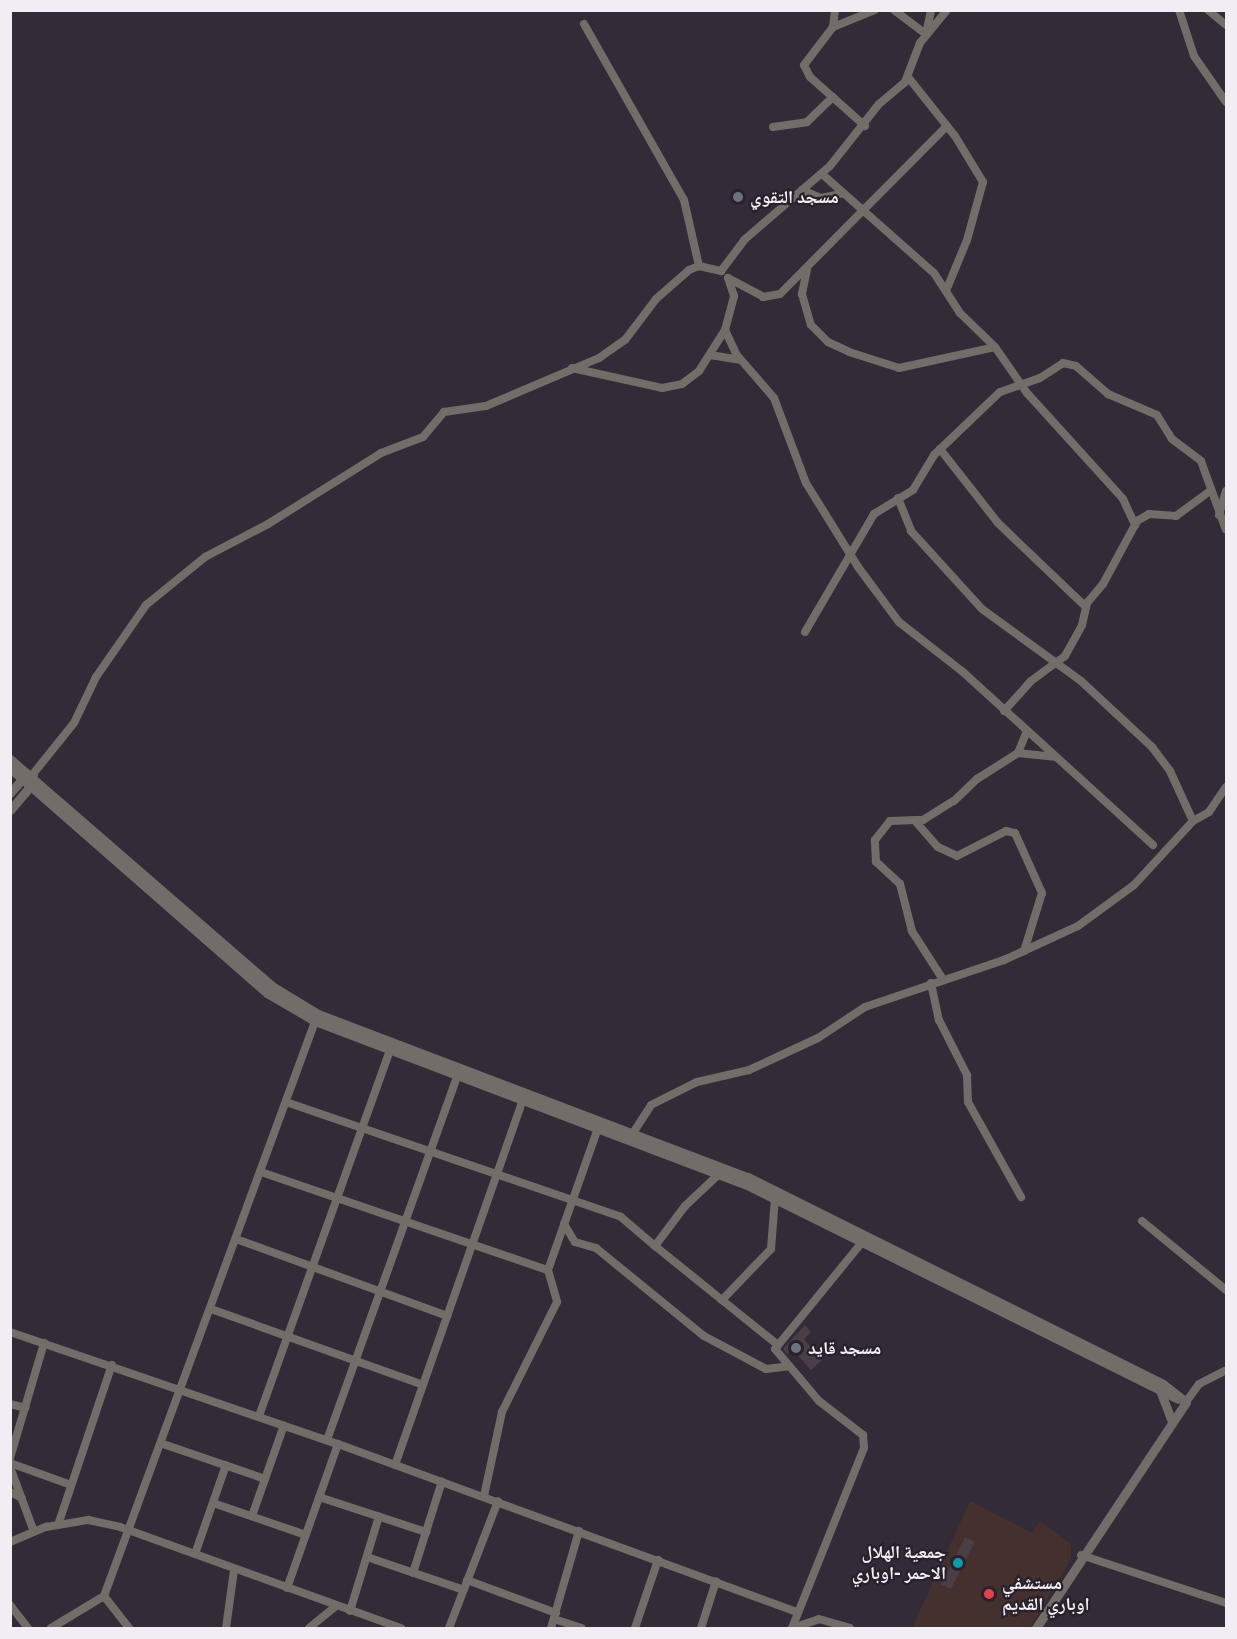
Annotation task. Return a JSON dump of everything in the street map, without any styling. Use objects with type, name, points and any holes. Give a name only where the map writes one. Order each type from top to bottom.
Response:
[{"type":"street","points":[[835,10],[833,27],[804,66],[807,74],[865,126]]},
{"type":"street","points":[[833,27],[875,10]]},
{"type":"street","points":[[894,10],[926,34]]},
{"type":"street","points":[[721,270],[744,240],[822,174],[865,126],[884,98],[908,77],[926,34],[930,10]]},
{"type":"street","points":[[926,34],[947,10]]},
{"type":"street","points":[[1179,10],[1194,56],[1227,102]]},
{"type":"street","points":[[1208,10],[1227,25]]},
{"type":"street","points":[[584,24],[684,200],[699,266]]},
{"type":"street","points":[[908,77],[979,171],[983,188],[946,291]]},
{"type":"street","points":[[773,127],[807,122],[832,98]]},
{"type":"street","points":[[728,278],[769,297],[808,268],[861,210],[947,126]]},
{"type":"street","points":[[822,174],[840,194],[934,273],[964,318],[994,347],[1021,383],[1123,499],[1135,525]]},
{"type":"street","points":[[802,190],[821,198],[840,194]]},
{"type":"street","points":[[14,806],[30,778],[74,723],[90,687],[121,648],[133,618],[198,562],[381,453],[423,437],[444,412],[486,406],[617,347],[656,299],[699,266],[721,270],[728,278],[734,296],[725,330],[710,355],[691,378],[673,387],[571,368]]},
{"type":"street","points":[[808,268],[802,294],[806,314],[819,334],[849,352],[898,368],[994,347]]},
{"type":"street","points":[[725,330],[742,360],[774,398],[801,474],[850,553],[899,622],[1060,760],[1152,845]]},
{"type":"street","points":[[710,355],[742,360]]},
{"type":"street","points":[[805,632],[874,514],[920,483],[939,449],[1000,392],[1040,378],[1063,363],[1076,366],[1100,390],[1157,415],[1172,439],[1201,461],[1219,515],[1227,530]]},
{"type":"street","points":[[939,449],[998,523],[1085,606]]},
{"type":"street","points":[[1004,711],[1031,681],[1057,664],[1077,636],[1085,606],[1103,584],[1135,525],[1144,515],[1176,516],[1210,491]]},
{"type":"street","points":[[1219,515],[1227,491]]},
{"type":"street","points":[[898,498],[906,524],[968,595],[1010,633],[1057,664],[1152,747],[1170,771],[1193,821]]},
{"type":"street","points":[[942,978],[912,931],[900,884],[879,868],[873,855],[874,840],[885,824],[916,822],[954,801],[977,779],[1018,753],[1027,731]]},
{"type":"street","points":[[1018,753],[1060,760]]},
{"type":"street","points":[[10,759],[272,986],[316,1018],[459,1072],[633,1133],[815,1208],[1163,1384],[1186,1402]]},
{"type":"street","points":[[10,788],[10,770],[30,778],[50,799],[267,993],[389,1052],[459,1072],[523,1100],[719,1174],[775,1198],[1159,1392],[1186,1402]]},
{"type":"street","points":[[10,793],[30,778]]},
{"type":"street","points":[[633,1133],[651,1105],[697,1082],[749,1070],[818,1038],[865,1007],[1024,951],[1108,908],[1193,821],[1209,812],[1226,788]]},
{"type":"street","points":[[14,806],[33,795],[50,799]]},
{"type":"street","points":[[916,822],[938,847],[957,856],[1006,831],[1015,833],[1042,893],[1024,951]]},
{"type":"street","points":[[931,982],[939,1020],[967,1075],[970,1107],[1021,1197]]},
{"type":"street","points":[[51,1629],[104,1596],[132,1531],[316,1018]]},
{"type":"street","points":[[259,1416],[389,1052]]},
{"type":"street","points":[[327,1440],[459,1072]]},
{"type":"street","points":[[395,1465],[523,1100]]},
{"type":"street","points":[[286,1102],[621,1217],[778,1345]]},
{"type":"street","points":[[484,1496],[502,1412],[556,1302],[548,1270],[598,1128]]},
{"type":"street","points":[[261,1172],[548,1270]]},
{"type":"street","points":[[656,1246],[685,1206],[719,1174]]},
{"type":"street","points":[[722,1300],[771,1249],[775,1198]]},
{"type":"street","points":[[1142,1221],[1227,1290]]},
{"type":"street","points":[[564,1224],[575,1242],[596,1248],[704,1336],[766,1369],[789,1366]]},
{"type":"street","points":[[237,1239],[447,1316]]},
{"type":"street","points":[[792,1629],[864,1448],[863,1435],[819,1401],[775,1349],[863,1241]]},
{"type":"street","points":[[211,1309],[423,1385]]},
{"type":"street","points":[[10,1332],[183,1389],[327,1440],[798,1612]]},
{"type":"street","points":[[10,1458],[44,1343]]},
{"type":"street","points":[[58,1525],[112,1365]]},
{"type":"street","points":[[1036,1629],[1081,1555],[1199,1384],[1227,1370]]},
{"type":"street","points":[[1159,1392],[1172,1421]]},
{"type":"street","points":[[10,1404],[26,1408]]},
{"type":"street","points":[[252,1516],[284,1425]]},
{"type":"street","points":[[163,1444],[265,1479]]},
{"type":"street","points":[[287,1588],[338,1444]]},
{"type":"street","points":[[10,1465],[71,1485]]},
{"type":"street","points":[[10,1465],[34,1532]]},
{"type":"street","points":[[195,1554],[226,1465]]},
{"type":"street","points":[[413,1573],[442,1481]]},
{"type":"street","points":[[10,1492],[22,1498]]},
{"type":"street","points":[[319,1497],[426,1532]]},
{"type":"street","points":[[449,1629],[498,1501]]},
{"type":"street","points":[[213,1503],[306,1535]]},
{"type":"street","points":[[350,1611],[379,1516]]},
{"type":"street","points":[[10,1542],[58,1525],[88,1520],[132,1531],[401,1629]]},
{"type":"street","points":[[551,1629],[579,1531]]},
{"type":"street","points":[[1081,1555],[1227,1603]]},
{"type":"street","points":[[366,1557],[464,1590]]},
{"type":"street","points":[[635,1629],[658,1560]]},
{"type":"street","points":[[226,1628],[234,1570]]},
{"type":"street","points":[[467,1580],[582,1629]]},
{"type":"street","points":[[701,1629],[716,1581]]},
{"type":"street","points":[[104,1596],[129,1629]]},
{"type":"street","points":[[10,1605],[28,1629]]},
{"type":"street","points":[[309,1629],[336,1606]]},
{"type":"street","points":[[792,1629],[819,1619],[850,1629]]},
{"type":"shaded area","name":"مستشفي اوباري القديم","points":[[970,1501],[1032,1533],[1040,1521],[1071,1544],[1071,1559],[1030,1628],[912,1628]]},
{"type":"building","name":"مسجد قايد","points":[[805,1325],[811,1332],[804,1339],[822,1360],[811,1370],[793,1350],[787,1354],[783,1349]]},
{"type":"building","name":"جمعية الهلال الاحمر -اوباري","points":[[965,1537],[975,1542],[951,1589],[941,1584]]},
{"type":"place","name":"مسجد التقوي","points":[[738,197]]},
{"type":"place","name":"مسجد قايد","points":[[796,1348]]},
{"type":"place","name":"جمعية الهلال الاحمر -اوباري","points":[[958,1563]]},
{"type":"place","name":"مستشفي اوباري القديم","points":[[989,1594]]}]
